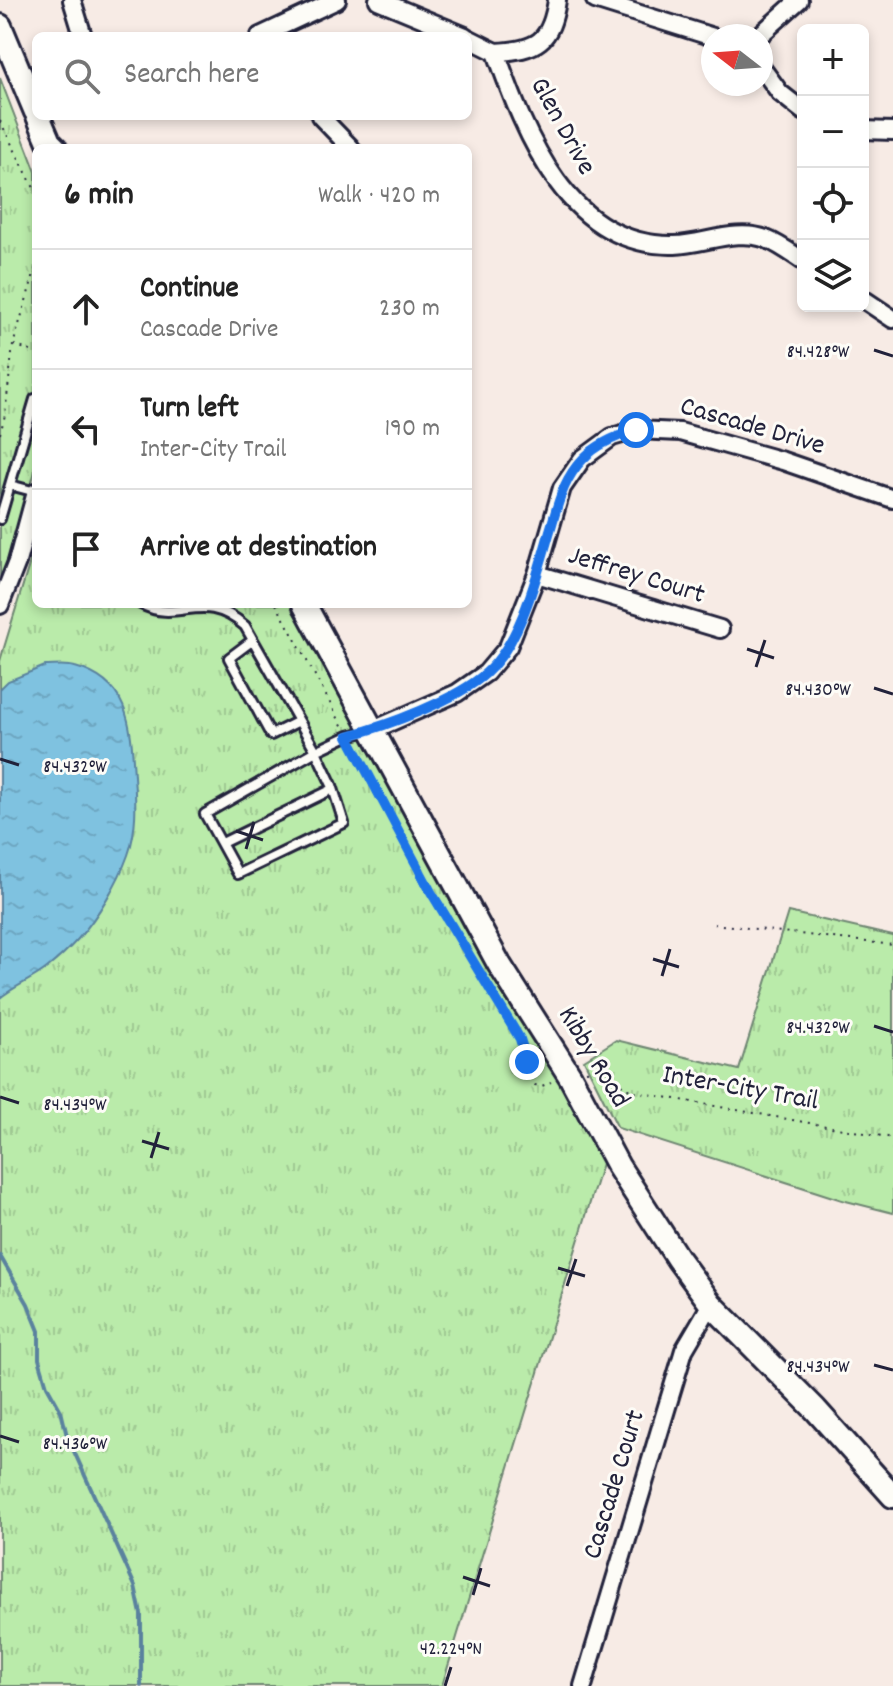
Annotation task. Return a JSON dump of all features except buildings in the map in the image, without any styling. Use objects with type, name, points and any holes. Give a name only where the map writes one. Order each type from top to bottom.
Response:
[{"type":"main road","points":[[0,26],[32,96]]},
{"type":"main road","points":[[41,120],[50,144]]},
{"type":"main road","name":"Kibby Road","points":[[306,608],[499,964],[570,1076],[618,1166],[678,1259],[711,1304],[815,1409],[893,1496]]},
{"type":"street","points":[[72,0],[82,32]]},
{"type":"street","points":[[273,32],[337,0]]},
{"type":"street","points":[[378,0],[454,32]]},
{"type":"street","points":[[472,40],[496,52],[517,51],[544,39],[551,28],[557,0]]},
{"type":"street","points":[[595,0],[701,33]]},
{"type":"street","points":[[772,24],[799,0]]},
{"type":"street","name":"Glen Drive","points":[[496,52],[515,102],[548,170],[574,202],[600,225],[617,235],[655,245],[751,235],[766,239],[797,257]]},
{"type":"street","points":[[773,83],[797,106]]},
{"type":"street","points":[[324,120],[347,144]]},
{"type":"street","points":[[869,130],[893,131]]},
{"type":"street","points":[[869,303],[893,319]]},
{"type":"street","name":"Cascade Drive","points":[[373,730],[457,693],[486,673],[508,647],[537,574],[562,488],[582,459],[612,437],[636,430],[680,432],[783,461],[893,499]]},
{"type":"street","points":[[0,605],[17,562],[32,507]]},
{"type":"street","name":"Jeffrey Court","points":[[537,574],[720,629]]},
{"type":"street","name":"Cascade Court","points":[[583,1686],[684,1350],[711,1304]]},
{"type":"lane","points":[[0,519],[32,409]]},
{"type":"lane","points":[[10,485],[32,491]]},
{"type":"lane","points":[[149,608],[157,612],[186,608]]},
{"type":"lane","points":[[214,608],[234,616],[245,626],[316,751],[344,823],[238,874],[205,814],[316,751],[348,736],[373,730]]},
{"type":"lane","points":[[253,640],[229,658],[271,735],[299,721]]},
{"type":"lane","points":[[222,843],[333,789]]},
{"type":"path","points":[[0,121],[32,184]]},
{"type":"path","points":[[0,434],[13,345],[32,281]]},
{"type":"path","points":[[13,345],[32,352]]},
{"type":"path","points":[[278,608],[431,892],[520,1039],[535,1085],[542,1086],[554,1081]]},
{"type":"path","points":[[714,924],[893,945]]},
{"type":"path","name":"Inter-City Trail","points":[[588,1070],[601,1069],[631,1091],[893,1138]]},
{"type":"green space","points":[[0,78],[32,162],[32,482],[0,591]]},
{"type":"green space","points":[[32,555],[32,608],[295,608],[570,1076],[603,1160],[442,1686],[0,1686],[0,661]]},
{"type":"green space","points":[[788,912],[893,936],[893,1213],[842,1200],[618,1128],[584,1060],[616,1040],[739,1070]]},
{"type":"water","points":[[45,666],[71,666],[93,674],[117,695],[129,724],[135,796],[134,826],[131,845],[119,877],[85,930],[47,968],[0,998],[0,689],[8,681]]},
{"type":"waterway","points":[[0,1256],[28,1304],[39,1331],[39,1359],[47,1386],[61,1411],[67,1436],[135,1586],[141,1614],[141,1686]]},
{"type":"route","points":[[527,1062],[520,1039],[431,892],[348,736],[373,730],[457,693],[486,673],[508,647],[521,619],[562,488],[582,459],[612,437],[636,430]]}]
